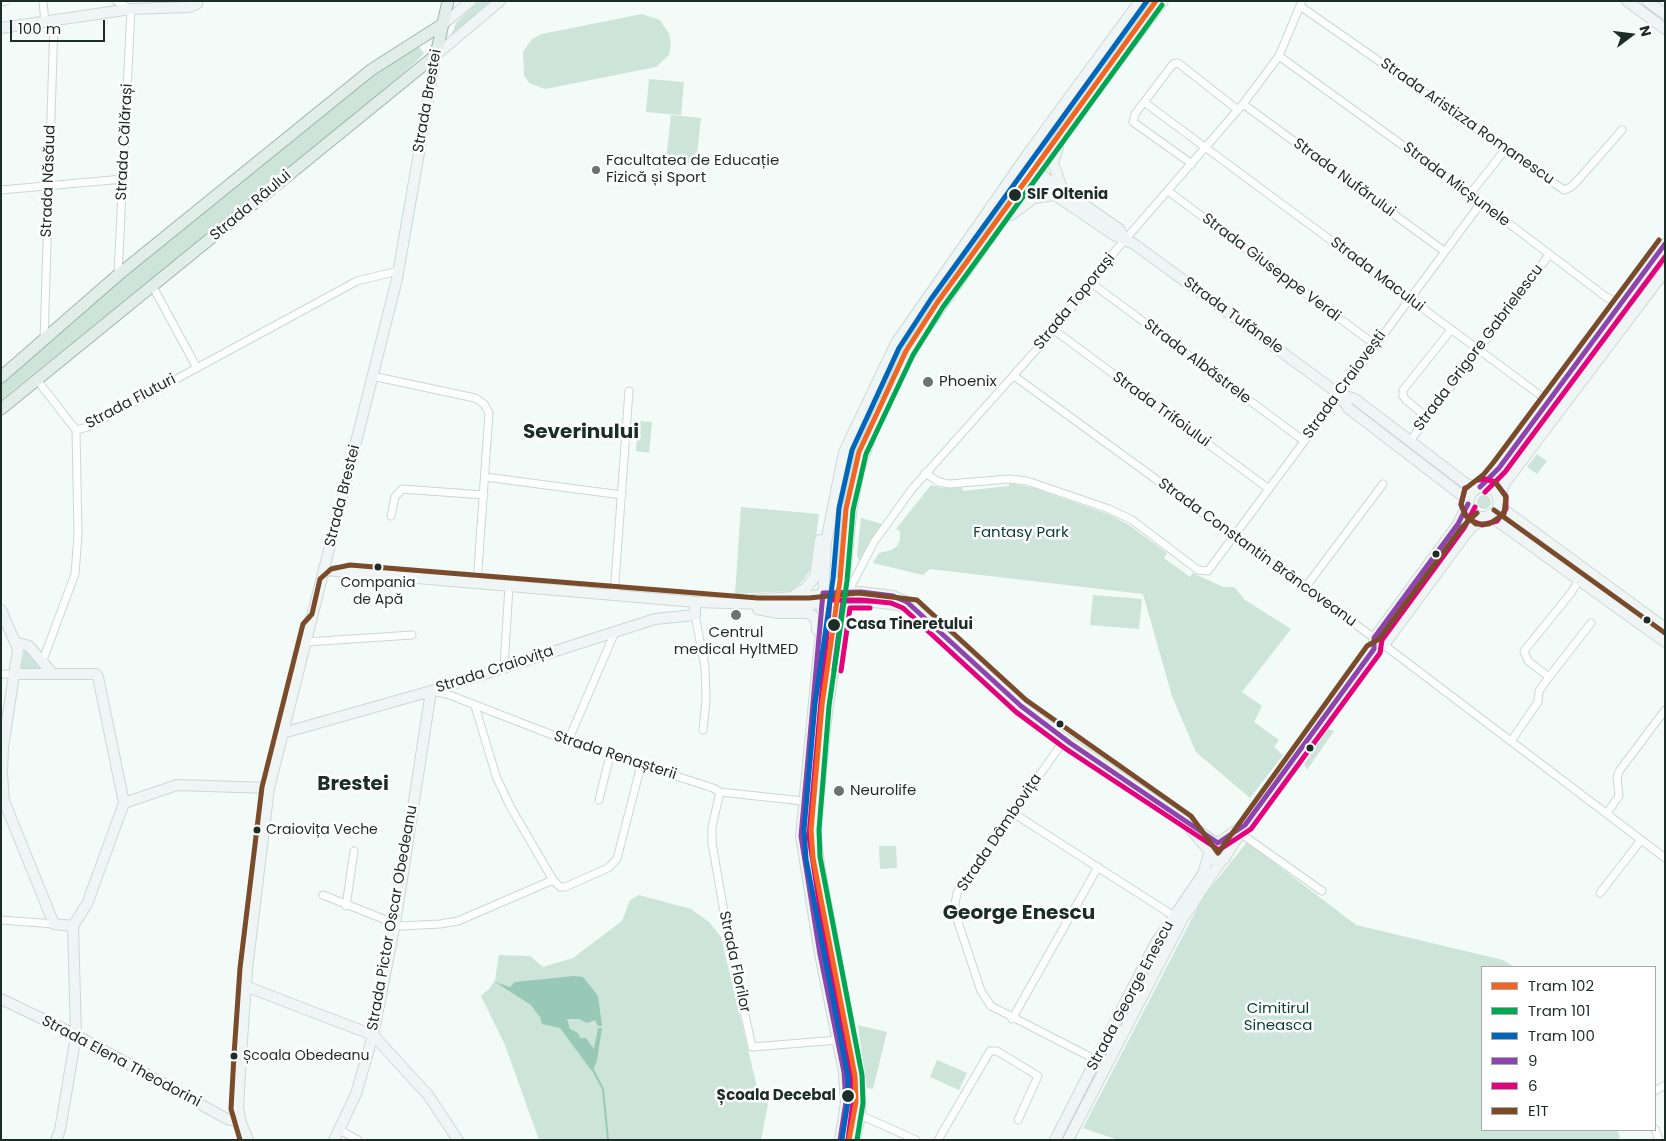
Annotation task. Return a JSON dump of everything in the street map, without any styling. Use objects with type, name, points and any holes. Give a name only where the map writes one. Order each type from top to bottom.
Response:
[{"type":"main road","name":"Strada Brestei","points":[[436,55],[448,1]]},
{"type":"main road","name":"Strada Râului","points":[[1,378],[118,275],[371,70],[443,24]]},
{"type":"main road","name":"Strada Râului","points":[[1,409],[436,55]]},
{"type":"street","points":[[1,2],[6,1]]},
{"type":"street","name":"Strada Năsăud","points":[[43,1],[49,22],[48,186],[44,340]]},
{"type":"street","points":[[116,1],[131,9]]},
{"type":"street","points":[[1,28],[131,9],[189,7],[197,4],[198,1]]},
{"type":"street","name":"Strada Râului","points":[[443,24],[471,1]]},
{"type":"street","name":"Strada Râului","points":[[436,55],[500,1]]},
{"type":"street","points":[[840,1140],[846,1102],[844,1072],[801,836],[823,598],[826,542],[832,504],[844,452],[891,351],[1020,165],[1140,1]]},
{"type":"street","points":[[855,1140],[860,1115],[858,1071],[819,865],[816,828],[826,719],[845,595],[854,495],[865,450],[878,415],[917,342],[1035,176],[1061,136],[1163,1]]},
{"type":"street","points":[[1626,1],[1665,29]]},
{"type":"street","points":[[1647,1],[1664,12],[1655,22]]},
{"type":"street","name":"Strada Toporași","points":[[845,595],[874,542],[925,473],[1054,330],[1090,282],[1241,107],[1278,56],[1301,4]]},
{"type":"street","name":"Strada Aristizza Romanescu","points":[[1301,4],[1557,186],[1567,189],[1622,130]]},
{"type":"street","name":"Strada Călărași","points":[[118,275],[131,9]]},
{"type":"street","name":"Strada Brestei","points":[[248,1140],[241,1123],[238,1108],[245,986],[269,788],[325,570],[398,271],[436,55]]},
{"type":"street","name":"Strada Micșunele","points":[[1278,56],[1470,194],[1606,297],[1635,311]]},
{"type":"street","name":"Strada Nufărului","points":[[1192,164],[1135,125],[1133,118],[1172,64],[1178,63],[1444,251]]},
{"type":"street","points":[[415,71],[423,70],[432,78]]},
{"type":"street","name":"Strada Macului","points":[[1144,102],[1548,401]]},
{"type":"street","points":[[1005,218],[1034,198],[1058,192],[1054,163],[1061,136]]},
{"type":"street","points":[[1470,194],[1506,150]]},
{"type":"street","name":"Strada Tufănele","points":[[1020,165],[1058,192],[1119,230],[1126,240],[1339,394]]},
{"type":"street","points":[[1,190],[123,179]]},
{"type":"street","name":"Strada Giuseppe Verdi","points":[[1168,191],[1374,344]]},
{"type":"street","name":"Strada Craiovești","points":[[925,473],[939,482],[949,484],[1009,479],[1026,481],[1109,509],[1132,520],[1198,570],[1204,572],[1212,568],[1374,344],[1481,203]]},
{"type":"street","points":[[1468,502],[1478,488],[1499,468],[1665,244]]},
{"type":"street","name":"Strada Grigore Gabrielescu","points":[[1410,442],[1549,255]]},
{"type":"street","name":"Strada Fluturi","points":[[42,660],[75,574],[78,542],[76,430],[88,427],[357,281],[398,271]]},
{"type":"street","points":[[1486,517],[1499,502],[1505,483],[1665,271]]},
{"type":"street","name":"Strada Albăstrele","points":[[1090,282],[1304,441]]},
{"type":"street","points":[[153,287],[197,368]]},
{"type":"street","name":"Strada Trifoiului","points":[[1054,330],[1269,489]]},
{"type":"street","points":[[1428,418],[1404,398],[1403,390],[1451,330]]},
{"type":"street","points":[[372,376],[475,398],[484,404],[490,417],[477,583]]},
{"type":"street","name":"Strada Constantin Brâncoveanu","points":[[1014,376],[1235,536],[1665,858]]},
{"type":"street","points":[[37,380],[76,430]]},
{"type":"street","points":[[614,595],[629,391]]},
{"type":"street","points":[[1339,394],[1355,399],[1464,483],[1478,488],[1494,490],[1499,502],[1582,575],[1665,642]]},
{"type":"street","points":[[1339,394],[1348,408],[1468,502],[1473,514],[1486,517],[1665,628]]},
{"type":"street","points":[[485,477],[622,495]]},
{"type":"street","points":[[1304,589],[1383,484]]},
{"type":"street","points":[[391,516],[395,497],[402,489],[484,495]]},
{"type":"street","name":"Strada George Enescu","points":[[1055,1140],[1155,944],[1224,857],[1242,829],[1377,644],[1458,524],[1468,502]]},
{"type":"street","points":[[793,596],[806,588],[815,577],[822,527],[832,504]]},
{"type":"street","name":"Strada George Enescu","points":[[1377,644],[1468,531],[1486,517]]},
{"type":"street","points":[[325,570],[695,602],[766,605],[845,595],[893,596],[915,607],[983,673],[1065,739],[1186,822],[1213,848],[1215,861],[1224,857],[1224,845],[1213,848]]},
{"type":"street","points":[[310,627],[319,618],[329,580],[349,572]]},
{"type":"street","points":[[1549,677],[1528,661],[1524,651],[1582,575]]},
{"type":"street","points":[[504,667],[509,586]]},
{"type":"street","points":[[743,603],[758,599],[793,596],[823,598]]},
{"type":"street","points":[[695,602],[695,615],[705,667],[706,700],[703,730]]},
{"type":"street","points":[[743,603],[778,613],[812,614],[816,619],[819,642]]},
{"type":"street","points":[[1,610],[18,643],[3,747],[4,801],[54,924]]},
{"type":"street","name":"Strada Craiovița","points":[[282,733],[431,691],[656,619],[695,615]]},
{"type":"street","points":[[1511,741],[1538,702],[1539,691],[1591,623]]},
{"type":"street","points":[[568,741],[615,632]]},
{"type":"street","points":[[306,642],[412,635]]},
{"type":"street","points":[[18,643],[29,646],[52,673]]},
{"type":"street","points":[[1,674],[96,674],[124,803],[87,904],[74,926],[76,1035],[60,1130],[56,1140]]},
{"type":"street","name":"Strada Renașterii","points":[[431,691],[447,694],[568,741],[720,792],[803,801]]},
{"type":"street","name":"Strada Pictor Oscar Obedeanu","points":[[334,1140],[356,1094],[373,1035],[395,924],[431,691]]},
{"type":"street","points":[[475,706],[496,776],[506,799],[553,880],[560,887],[565,887],[613,864],[617,859],[641,765]]},
{"type":"street","points":[[1607,813],[1619,796],[1617,777],[1620,770],[1665,710]]},
{"type":"street","name":"Strada Dâmbovița","points":[[1065,739],[963,883],[955,904],[957,919],[981,991],[991,1006],[1012,1019],[1106,1065]]},
{"type":"street","points":[[599,800],[610,755]]},
{"type":"street","points":[[124,803],[177,785],[269,788]]},
{"type":"street","name":"Strada Florilor","points":[[720,792],[712,827],[712,844],[727,934],[752,1047],[838,1040]]},
{"type":"street","points":[[1013,813],[1177,918]]},
{"type":"street","points":[[1242,829],[1322,891]]},
{"type":"street","name":"Strada George Enescu","points":[[1068,1140],[1177,918],[1203,874],[1213,848],[1242,829]]},
{"type":"street","points":[[1600,893],[1642,840]]},
{"type":"street","points":[[346,906],[354,851]]},
{"type":"street","points":[[1012,1019],[1098,867]]},
{"type":"street","points":[[323,895],[346,906],[401,926],[450,923],[553,880]]},
{"type":"street","points":[[1,920],[74,926]]},
{"type":"street","points":[[245,986],[373,1035],[428,1096],[458,1140]]},
{"type":"street","name":"Strada Elena Theodorini","points":[[1,999],[76,1035],[227,1119],[241,1123]]},
{"type":"street","points":[[938,1140],[990,1051],[997,1051],[1038,1076],[1018,1120]]},
{"type":"street","points":[[860,1115],[916,1140]]},
{"type":"street","points":[[340,1130],[358,1140]]},
{"type":"green space","points":[[479,1],[496,1],[450,38],[456,23]]},
{"type":"green space","points":[[1148,1],[1153,1],[1041,153],[1038,151]]},
{"type":"green space","points":[[642,14],[660,20],[669,34],[671,44],[669,55],[656,67],[545,89],[529,83],[524,75],[523,52],[532,39],[542,34]]},
{"type":"green space","points":[[419,47],[424,53],[419,59],[363,108],[1,400],[1,380],[132,269],[383,65]]},
{"type":"green space","points":[[649,79],[684,82],[681,115],[646,112]]},
{"type":"green space","points":[[671,115],[701,118],[696,163],[666,160]]},
{"type":"green space","points":[[1010,193],[1013,195],[904,350],[874,412],[858,451],[849,483],[838,578],[834,577],[845,482],[854,450],[870,411],[901,348],[933,299]]},
{"type":"green space","points":[[1665,247],[1665,265],[1641,298],[1632,292]]},
{"type":"green space","points":[[1613,319],[1621,326],[1505,478],[1498,473]]},
{"type":"green space","points":[[638,421],[652,422],[649,453],[636,451]]},
{"type":"green space","points":[[1537,454],[1547,461],[1537,474],[1527,467]]},
{"type":"green space","name":"Fantasy Park","points":[[1009,483],[1034,488],[1110,515],[1129,525],[1167,553],[1164,558],[1190,577],[1193,573],[1223,587],[1234,587],[1245,600],[1291,629],[1242,692],[1262,706],[1254,722],[1279,740],[1274,747],[1283,755],[1250,798],[1196,752],[1172,696],[1143,594],[930,569],[923,575],[873,563],[879,553],[892,550],[897,546],[900,540],[900,531],[896,529],[931,485],[942,488],[962,487],[963,491],[1009,486]]},
{"type":"green space","points":[[1481,495],[1487,495],[1491,502],[1487,509],[1481,509],[1477,505],[1477,499]]},
{"type":"green space","points":[[741,507],[819,514],[812,566],[804,580],[791,591],[735,594]]},
{"type":"green space","points":[[861,518],[882,524],[859,561],[857,555]]},
{"type":"green space","points":[[1458,526],[1467,532],[1392,631],[1384,626]]},
{"type":"green space","points":[[1093,595],[1142,599],[1139,629],[1090,625]]},
{"type":"green space","points":[[25,649],[42,669],[19,671]]},
{"type":"green space","points":[[1328,729],[1334,731],[1307,770],[1304,764]]},
{"type":"green space","name":"Cimitirul Sineasca","points":[[1247,842],[1356,925],[1503,960],[1512,966],[1481,966],[1481,1131],[1617,1131],[1620,1137],[1617,1140],[1118,1140],[1083,1128],[1203,897]]},
{"type":"green space","points":[[879,846],[896,846],[897,868],[880,869]]},
{"type":"green space","points":[[639,895],[691,909],[709,922],[721,937],[757,1087],[768,1104],[761,1140],[539,1140],[505,1045],[481,996],[490,988],[495,980],[499,955],[530,956],[543,967],[573,958],[622,921],[630,900]]},
{"type":"green space","points":[[858,1025],[887,1032],[873,1089],[867,1088]]},
{"type":"green space","points":[[937,1060],[967,1073],[959,1090],[930,1077]]},
{"type":"shaded area","points":[[574,976],[583,977],[598,996],[602,1026],[598,1026],[595,1020],[587,1023],[579,1019],[567,1019],[570,1029],[578,1033],[580,1038],[586,1038],[594,1049],[598,1028],[602,1028],[597,1060],[593,1070],[591,1070],[560,1028],[542,1024],[540,1017],[531,1005],[495,982],[510,987],[515,982]]},
{"type":"waterway","points":[[593,1070],[603,1089],[608,1140]]},
{"type":"tram line","name":"100","points":[[842,1139],[848,1101],[848,1077],[806,859],[804,830],[815,704],[833,579],[839,508],[852,450],[899,348],[931,299],[1147,1]]},
{"type":"tram line","name":"102","points":[[849,1140],[856,1102],[855,1076],[813,858],[811,830],[822,705],[840,580],[846,509],[859,452],[906,351],[937,303],[1156,1]]},
{"type":"tram line","name":"101","points":[[857,1140],[863,1103],[862,1075],[820,857],[819,830],[829,706],[847,581],[853,510],[866,454],[913,355],[943,307],[1162,5]]},
{"type":"transit line","name":"E1T","points":[[1496,483],[1506,497],[1504,514],[1489,524],[1476,524],[1465,515],[1461,504],[1465,489],[1483,475],[1493,463],[1659,240]]},
{"type":"transit line","name":"9","points":[[1480,487],[1499,468],[1665,244]]},
{"type":"transit line","name":"6","points":[[1485,492],[1505,472],[1665,257]]},
{"type":"transit line","name":"6","points":[[1465,488],[1461,505],[1468,519],[1482,525],[1497,521],[1506,509],[1506,496],[1495,482],[1485,479],[1478,480]]},
{"type":"transit line","name":"9","points":[[840,1140],[846,1102],[844,1072],[820,954],[801,836],[823,593],[861,592],[893,596],[907,602],[1021,706],[1070,743],[1218,843],[1245,825],[1374,649],[1374,638],[1458,524],[1468,504]]},
{"type":"transit line","name":"6","points":[[848,1140],[853,1102],[851,1072],[827,953],[809,836],[830,600],[861,600],[891,603],[903,608],[1016,712],[1066,749],[1219,850],[1251,829],[1380,653],[1382,640],[1464,528],[1475,507]]},
{"type":"transit line","name":"E1T","points":[[1494,510],[1665,633]]},
{"type":"transit line","name":"E1T","points":[[240,1140],[231,1109],[234,1055],[240,968],[262,787],[303,624],[312,614],[320,579],[331,569],[350,565],[758,598],[809,598],[858,593],[917,600],[1026,700],[1191,816],[1218,853],[1367,646],[1379,639],[1462,527],[1477,513]]},
{"type":"transit line","name":"9","points":[[834,670],[843,601],[870,601]]},
{"type":"transit line","name":"6","points":[[841,671],[850,608],[870,608]]},
{"type":"place","name":"Facultatea de Educație Fizică și Sport","points":[[596,170]]},
{"type":"place","name":"SIF Oltenia","points":[[1015,195]]},
{"type":"place","name":"Phoenix","points":[[928,382]]},
{"type":"place","name":"Compania de Apă","points":[[378,567]]},
{"type":"place","name":"Centrul medical HyltMED","points":[[736,615]]},
{"type":"place","name":"Casa Tineretului","points":[[834,625]]},
{"type":"place","name":"Neurolife","points":[[839,791]]},
{"type":"place","name":"Craiovița Veche","points":[[257,830]]},
{"type":"place","name":"Școala Obedeanu","points":[[234,1056]]},
{"type":"place","name":"Școala Decebal","points":[[848,1096]]},
{"type":"district","name":"Severinului","points":[[581,433]]},
{"type":"district","name":"Brestei","points":[[353,785]]},
{"type":"district","name":"George Enescu","points":[[1019,914]]}]
